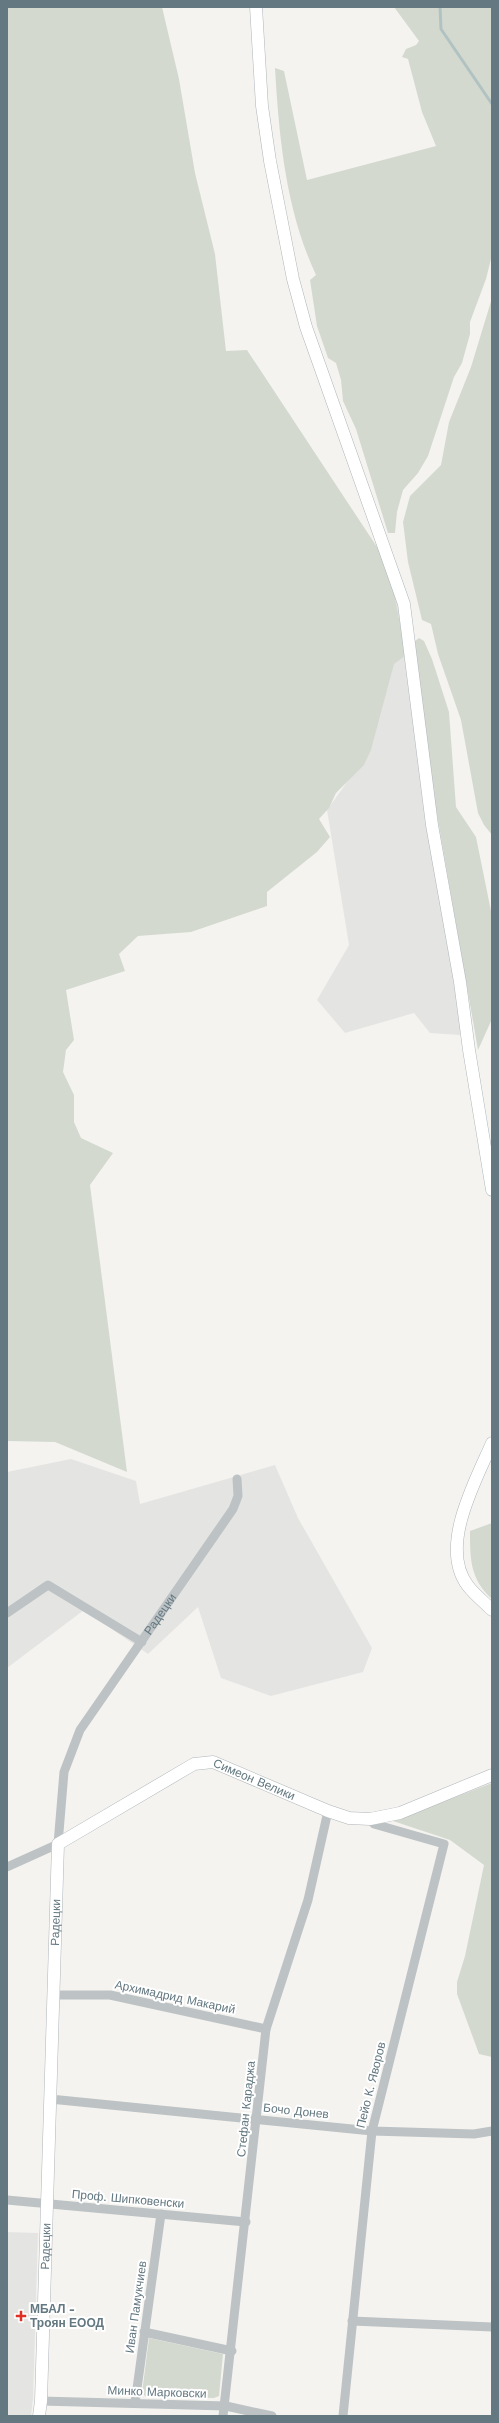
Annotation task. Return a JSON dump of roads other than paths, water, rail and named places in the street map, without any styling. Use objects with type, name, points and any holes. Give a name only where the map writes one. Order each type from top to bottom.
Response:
[{"type":"street","points":[[256,7],[262,106],[270,161],[293,279],[308,335],[404,604],[432,825],[460,982],[468,1050],[492,1190]]},
{"type":"street","points":[[492,1443],[458,1527],[456,1549],[460,1568],[467,1585],[492,1610]]},
{"type":"street","name":"Радецки","points":[[38,2416],[41,2401],[58,1844],[64,1772],[80,1730],[233,1509],[238,1496],[237,1479]]},
{"type":"street","points":[[7,1613],[48,1585],[142,1642]]},
{"type":"street","name":"Симеон Велики","points":[[7,1867],[58,1844],[194,1764],[204,1762],[213,1762],[328,1811],[349,1818],[370,1819],[400,1813],[492,1776]]},
{"type":"street","name":"Стефан Караджа","points":[[223,2416],[226,2406],[266,2029],[308,1900],[328,1811]]},
{"type":"street","name":"Пейо К. Яворов","points":[[343,2416],[372,2131],[444,1844],[374,1824],[370,1819]]},
{"type":"street","name":"Архимадрид Макарий","points":[[54,1995],[110,1995],[266,2029]]},
{"type":"street","name":"Бочо Донев","points":[[50,2099],[372,2131],[474,2134],[492,2131]]},
{"type":"street","name":"Проф. Шипковенски","points":[[7,2200],[246,2222]]},
{"type":"street","name":"Иван Памукчиев","points":[[134,2403],[161,2214]]},
{"type":"street","points":[[352,2321],[492,2327]]},
{"type":"street","points":[[144,2332],[232,2351]]},
{"type":"street","name":"Минко Марковски","points":[[41,2401],[226,2406],[272,2416]]},
{"type":"waterway","points":[[440,7],[441,29],[492,104]]},
{"type":"place","name":"МБАЛ - Троян ЕООД","points":[[21,2316]]}]
